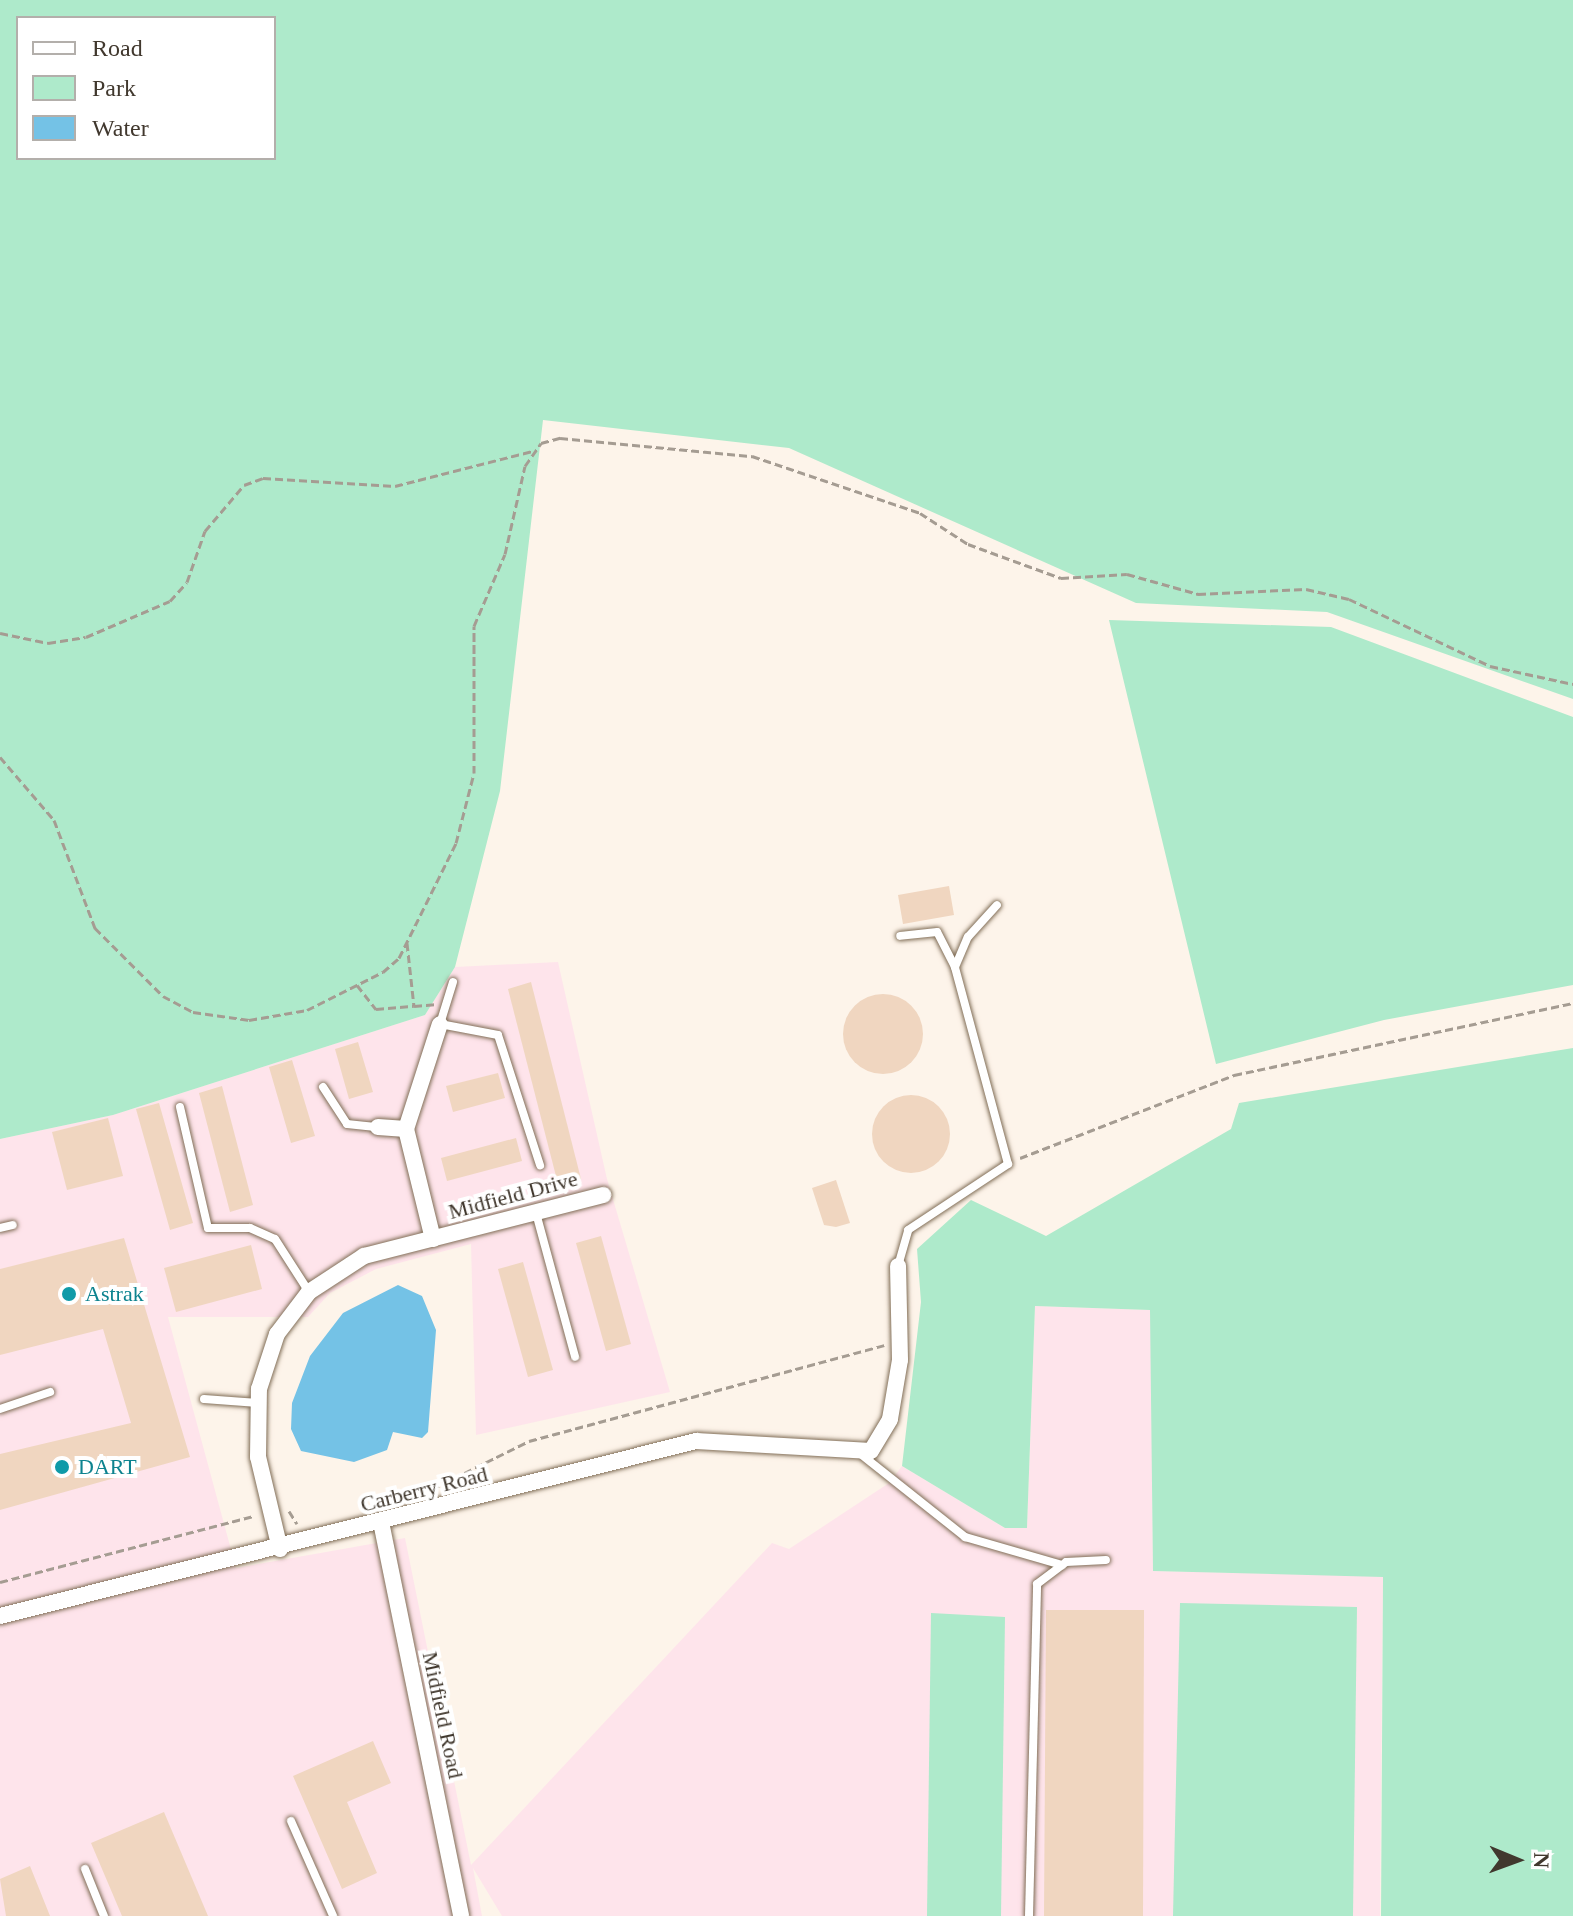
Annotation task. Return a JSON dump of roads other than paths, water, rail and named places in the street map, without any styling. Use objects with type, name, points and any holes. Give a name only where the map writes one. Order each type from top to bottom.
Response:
[{"type":"street","points":[[378,1127],[406,1129],[440,1024]]},
{"type":"street","name":"Midfield Drive","points":[[406,1129],[433,1239]]},
{"type":"street","name":"Midfield Drive","points":[[280,1549],[258,1457],[258,1403],[277,1334],[309,1292],[364,1256],[603,1195]]},
{"type":"street","points":[[862,1454],[882,1442],[890,1419],[900,1341],[898,1266]]},
{"type":"street","name":"Carberry Road","points":[[0,1616],[280,1549],[696,1441],[754,1440],[862,1454]]},
{"type":"street","name":"Midfield Road","points":[[381,1522],[461,1916]]},
{"type":"lane","points":[[955,967],[968,937],[997,905]]},
{"type":"lane","points":[[898,1266],[908,1230],[1008,1164],[955,967],[937,932],[900,936]]},
{"type":"lane","points":[[453,982],[440,1024],[498,1035],[540,1165]]},
{"type":"lane","points":[[323,1087],[347,1124],[378,1127]]},
{"type":"lane","points":[[180,1107],[208,1228],[250,1228],[275,1239],[309,1292]]},
{"type":"lane","points":[[536,1213],[575,1357]]},
{"type":"lane","points":[[0,1228],[13,1225]]},
{"type":"lane","points":[[0,1409],[50,1392]]},
{"type":"lane","points":[[204,1399],[258,1403]]},
{"type":"lane","points":[[862,1454],[965,1537],[1062,1565],[1106,1560]]},
{"type":"lane","points":[[1029,1916],[1031,1631],[1037,1584],[1062,1565]]},
{"type":"lane","points":[[291,1821],[333,1916]]},
{"type":"lane","points":[[85,1869],[104,1916]]},
{"type":"water","points":[[398,1285],[422,1296],[436,1330],[428,1432],[422,1438],[393,1432],[387,1450],[354,1462],[301,1451],[291,1429],[292,1403],[310,1356],[343,1313]]},
{"type":"place","name":"Astrak","points":[[69,1294]]},
{"type":"place","name":"DART","points":[[62,1467]]}]
